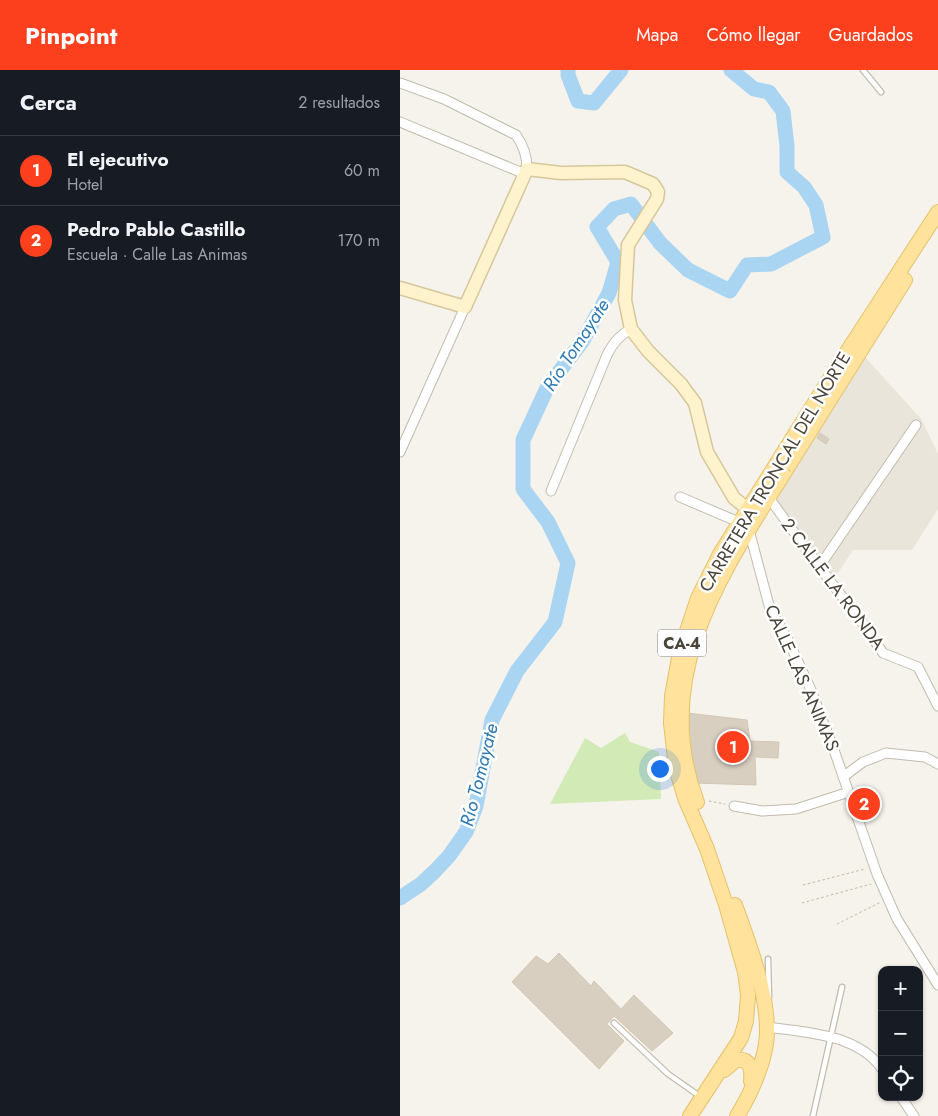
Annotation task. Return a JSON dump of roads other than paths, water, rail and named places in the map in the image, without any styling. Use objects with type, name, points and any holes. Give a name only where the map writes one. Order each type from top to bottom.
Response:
[{"type":"main road","name":"CARRETERA TRONCAL DEL NORTE","points":[[737,1116],[749,1094],[763,1056],[766,1021],[759,981],[748,943],[686,768],[682,746],[682,696],[685,676],[707,605],[745,526],[748,510],[834,372],[938,212]]},
{"type":"main road","name":"CARRETERA TRONCAL DEL NORTE","points":[[690,1116],[735,1048],[744,1029],[748,990],[745,972],[727,908],[676,768],[671,710],[676,666],[698,598],[720,554],[769,498],[938,229]]},
{"type":"main road","points":[[715,1078],[736,1060],[746,1061],[752,1073],[749,1094]]},
{"type":"street","points":[[400,83],[444,99],[516,135],[523,144],[527,159],[526,171],[400,452]]},
{"type":"street","points":[[400,122],[526,171],[561,173],[625,172],[642,178],[656,188],[658,195],[655,203],[628,244],[625,300],[631,329],[648,351],[681,384],[695,404],[707,452],[734,498],[748,510]]},
{"type":"street","points":[[400,288],[465,307]]},
{"type":"street","points":[[551,491],[607,355],[620,335],[631,329]]},
{"type":"street","points":[[820,567],[916,425]]},
{"type":"street","points":[[680,497],[745,526]]},
{"type":"street","name":"2 CALLE LA RONDA","points":[[769,498],[883,653],[918,667],[938,706]]},
{"type":"street","name":"CALLE LAS ANIMAS","points":[[745,526],[770,609],[788,640],[811,690],[849,792],[874,867],[897,919],[938,985]]},
{"type":"street","points":[[843,778],[863,762],[886,754],[926,758],[938,764]]},
{"type":"street","points":[[734,806],[762,811],[796,809],[849,792]]},
{"type":"street","points":[[766,1021],[822,1035],[853,1046],[878,1063]]},
{"type":"street","points":[[904,1101],[914,1116]]},
{"type":"lane","points":[[863,70],[881,92]]},
{"type":"lane","points":[[766,1021],[770,989],[768,959]]},
{"type":"lane","points":[[813,1116],[842,987]]},
{"type":"lane","points":[[614,1023],[668,1074],[702,1097]]},
{"type":"waterway","name":"Río Tomayate","points":[[568,70],[568,75],[578,101],[594,103],[621,70]]},
{"type":"waterway","name":"Río Tomayate","points":[[400,898],[421,884],[435,871],[449,856],[466,832],[476,806],[492,720],[517,671],[555,622],[568,563],[548,522],[523,489],[523,440],[548,386],[582,342],[609,293],[618,262],[597,227],[614,209],[631,204],[660,243],[688,270],[730,291],[747,265],[771,264],[823,237],[816,205],[804,187],[787,172],[787,146],[783,111],[769,92],[754,89],[731,70]]},
{"type":"place","name":"El ejecutivo","points":[[733,747]]},
{"type":"place","name":"Pedro Pablo Castillo","points":[[864,804]]}]
